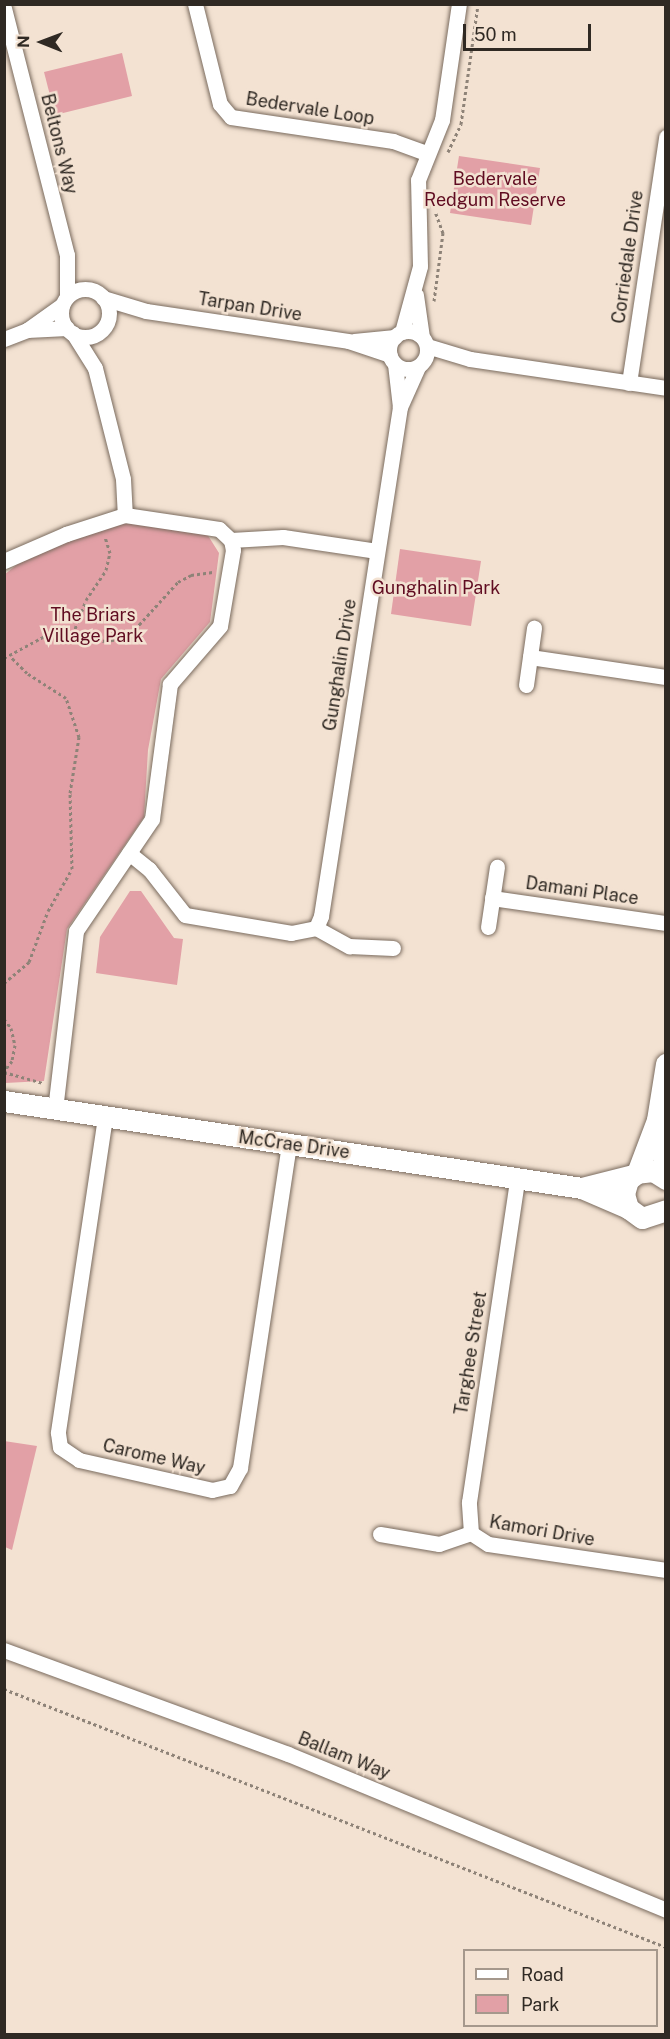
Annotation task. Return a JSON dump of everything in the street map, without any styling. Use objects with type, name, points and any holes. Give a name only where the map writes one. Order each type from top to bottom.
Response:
[{"type":"street","name":"Bedervale Loop","points":[[195,4],[220,104],[231,117],[393,141],[428,154]]},
{"type":"street","points":[[392,360],[415,289],[422,251],[418,180],[442,120],[459,4]]},
{"type":"street","name":"Beltons Way","points":[[4,8],[67,255],[64,301]]},
{"type":"street","name":"Corriedale Drive","points":[[629,383],[666,137]]},
{"type":"street","name":"Beltons Way","points":[[67,255],[85,282],[100,295]]},
{"type":"street","points":[[4,339],[27,330],[64,301],[84,289],[100,295],[106,324],[95,368]]},
{"type":"street","points":[[415,289],[423,352],[666,388]]},
{"type":"street","name":"Tarpan Drive","points":[[100,295],[146,311],[348,341],[392,360],[406,370],[423,352],[399,334],[348,341]]},
{"type":"street","points":[[64,301],[70,331],[95,368],[123,479],[124,514]]},
{"type":"street","name":"Tarpan Drive","points":[[106,324],[146,311]]},
{"type":"street","points":[[27,330],[70,331],[93,335],[106,324]]},
{"type":"street","name":"Gunghalin Drive","points":[[316,928],[321,916],[400,407],[423,352]]},
{"type":"street","name":"Gunghalin Drive","points":[[392,360],[400,407]]},
{"type":"street","points":[[4,561],[100,520],[124,514],[219,529],[231,540],[283,537],[377,551]]},
{"type":"street","points":[[56,1099],[76,931],[150,825],[155,810],[158,761],[170,684],[220,626],[231,573],[231,540]]},
{"type":"street","points":[[525,686],[534,628]]},
{"type":"street","points":[[530,657],[666,677]]},
{"type":"street","points":[[129,853],[149,869],[185,915],[291,933],[316,928],[349,946],[393,948]]},
{"type":"street","points":[[488,927],[497,867]]},
{"type":"street","name":"Damani Place","points":[[492,898],[666,923]]},
{"type":"street","points":[[628,1208],[625,1187],[635,1174],[657,1120],[666,1064]]},
{"type":"street","name":"McCrae Drive","points":[[5,1102],[56,1099],[105,1117],[582,1188],[628,1208],[642,1218],[659,1215],[666,1210]]},
{"type":"street","name":"Carome Way","points":[[105,1117],[59,1424],[60,1447],[79,1460],[212,1490],[230,1486],[240,1468],[289,1144]]},
{"type":"street","points":[[657,1120],[666,1177]]},
{"type":"street","points":[[635,1174],[653,1171],[666,1177]]},
{"type":"street","name":"McCrae Drive","points":[[582,1188],[635,1174]]},
{"type":"street","name":"Targhee Street","points":[[471,1533],[469,1502],[517,1179]]},
{"type":"street","name":"Kamori Drive","points":[[380,1534],[439,1544],[471,1533],[488,1544],[666,1570]]},
{"type":"street","name":"Ballam Way","points":[[4,1650],[288,1754],[666,1910]]},
{"type":"path","points":[[445,155],[461,124],[478,4]]},
{"type":"path","points":[[433,203],[443,232],[433,309]]},
{"type":"path","points":[[73,634],[86,600],[109,561],[100,520]]},
{"type":"path","points":[[4,658],[48,632],[73,634],[105,641],[127,638],[178,582],[205,572],[231,573]]},
{"type":"path","points":[[4,983],[29,962],[48,911],[72,869],[70,794],[79,737],[66,698],[47,682],[27,672],[10,656]]},
{"type":"path","points":[[4,1019],[11,1028],[15,1044],[12,1061],[4,1071],[56,1099]]},
{"type":"path","points":[[4,1689],[666,1947]]},
{"type":"green space","points":[[122,53],[132,96],[55,115],[44,72]]},
{"type":"green space","name":"Bedervale Redgum Reserve","points":[[459,156],[540,168],[531,225],[450,213]]},
{"type":"green space","name":"The Briars Village Park","points":[[121,522],[207,534],[219,553],[210,622],[161,679],[148,750],[144,817],[67,929],[44,1081],[5,1083],[4,575],[24,559]]},
{"type":"green space","name":"Gunghalin Park","points":[[400,549],[481,561],[471,626],[391,614]]},
{"type":"green space","points":[[130,891],[141,891],[174,938],[183,939],[177,985],[96,973],[100,937]]},
{"type":"green space","points":[[4,1441],[37,1446],[12,1550],[5,1547]]}]
